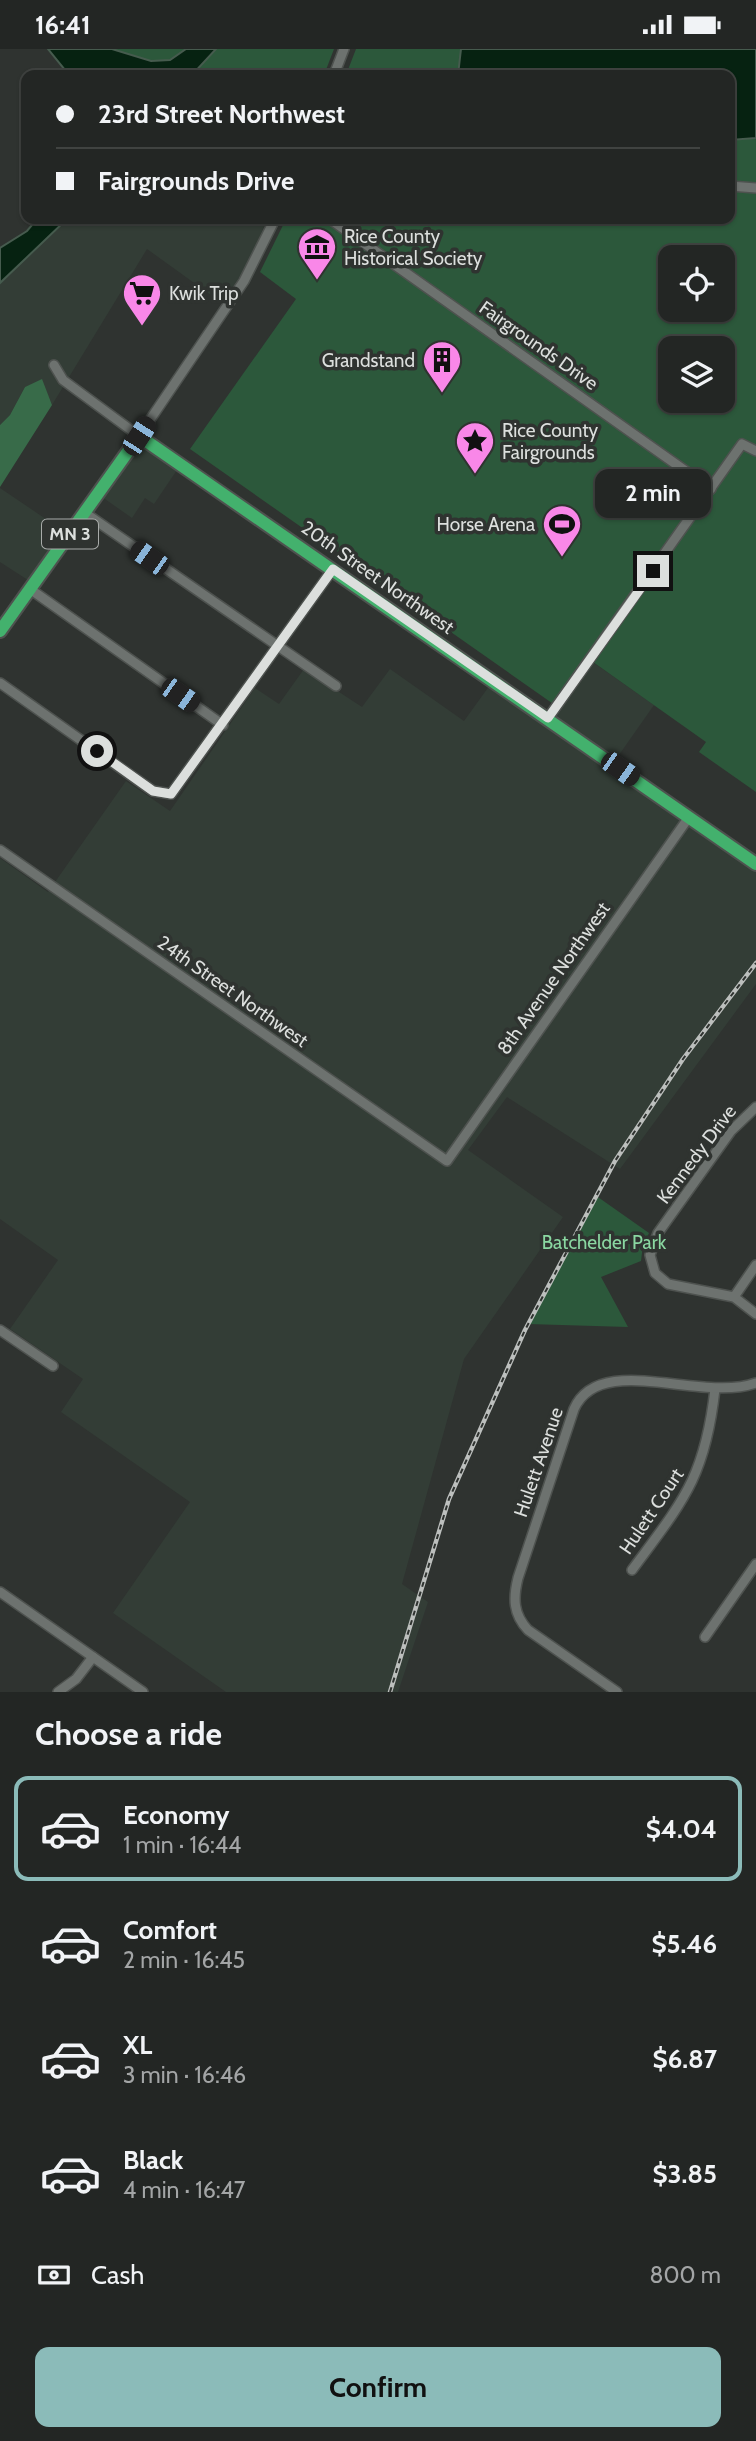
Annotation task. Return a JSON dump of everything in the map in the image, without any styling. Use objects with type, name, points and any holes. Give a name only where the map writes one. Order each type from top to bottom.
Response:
[{"type":"highway","name":"MN 3","points":[[0,631],[139,436]]},
{"type":"highway","name":"20th Street Northwest","points":[[139,436],[756,864]]},
{"type":"street","points":[[336,70],[344,49]]},
{"type":"street","points":[[735,186],[756,188]]},
{"type":"street","points":[[139,436],[237,292],[272,224]]},
{"type":"street","name":"Fairgrounds Drive","points":[[337,224],[711,489]]},
{"type":"street","name":"Fairgrounds Drive","points":[[342,224],[347,231]]},
{"type":"street","name":"20th Street Northwest","points":[[54,365],[63,380],[139,436]]},
{"type":"street","points":[[548,718],[742,444],[756,451]]},
{"type":"street","points":[[85,513],[336,686]]},
{"type":"street","points":[[0,683],[153,791],[165,795],[176,790],[333,569]]},
{"type":"street","points":[[30,589],[223,725]]},
{"type":"street","name":"8th Avenue Northwest","points":[[447,1161],[689,817]]},
{"type":"street","name":"24th Street Northwest","points":[[0,850],[447,1161]]},
{"type":"street","name":"Kennedy Drive","points":[[756,1107],[738,1121],[650,1247],[652,1267],[668,1284],[734,1297],[756,1314]]},
{"type":"street","points":[[734,1297],[756,1265]]},
{"type":"street","points":[[0,1330],[52,1366]]},
{"type":"street","name":"Hulett Avenue","points":[[617,1692],[528,1630],[517,1617],[515,1591],[573,1409],[582,1394],[594,1385],[614,1379],[715,1389],[756,1383]]},
{"type":"street","name":"Hulett Court","points":[[632,1570],[678,1508],[699,1472],[710,1434],[715,1389]]},
{"type":"street","points":[[705,1637],[756,1564]]},
{"type":"street","points":[[0,1593],[143,1692]]},
{"type":"street","points":[[58,1692],[76,1679],[93,1657]]},
{"type":"shaded area","points":[[48,49],[112,49],[151,61],[170,60],[186,49],[216,49],[197,70],[65,70]]},
{"type":"shaded area","points":[[461,49],[756,49],[756,138],[735,140],[735,70],[459,70]]},
{"type":"shaded area","points":[[33,224],[62,224],[0,283],[0,248],[27,231]]},
{"type":"shaded area","points":[[58,224],[265,224],[248,265],[222,303],[147,249],[52,405],[41,380],[25,387],[10,415],[0,425],[0,275]]},
{"type":"shaded area","points":[[42,379],[52,405],[0,487],[0,425],[10,415],[25,387]]},
{"type":"shaded area","points":[[134,438],[179,467],[154,504],[145,498],[132,518],[95,492]]},
{"type":"shaded area","points":[[0,488],[65,532],[31,582],[0,562]]},
{"type":"shaded area","points":[[594,663],[654,705],[614,762],[554,719]]},
{"type":"shaded area","points":[[304,669],[362,707],[390,669],[464,721],[490,685],[756,871],[756,984],[620,1169],[507,1097],[468,1150],[563,1217],[464,1359],[402,1584],[428,1602],[398,1692],[226,1692],[113,1613],[190,1502],[61,1412],[83,1379],[10,1329],[58,1260],[0,1219],[0,858],[48,892],[126,781],[170,811],[255,688],[279,704]]},
{"type":"green space","points":[[65,49],[334,49],[326,70],[95,70]]},
{"type":"green space","points":[[356,49],[461,49],[459,70],[348,70]]},
{"type":"green space","name":"Rice County Fairgrounds","points":[[756,138],[756,792],[699,752],[706,742],[593,662],[559,708],[190,449],[296,299],[260,272],[284,224],[735,224],[735,140]]},
{"type":"green space","name":"Batchelder Park","points":[[595,1195],[649,1233],[643,1245],[641,1261],[601,1277],[628,1327],[528,1324]]},
{"type":"railway","points":[[390,1692],[449,1499],[525,1330],[615,1161],[683,1059],[756,963]]},
{"type":"place","name":"Rice County Historical Society","points":[[317,281]]},
{"type":"place","name":"Kwik Trip","points":[[142,327]]},
{"type":"place","name":"Grandstand","points":[[442,394]]},
{"type":"place","name":"Rice County Fairgrounds","points":[[475,475]]},
{"type":"place","name":"Horse Arena","points":[[562,558]]},
{"type":"route","points":[[97,751],[153,791],[171,794],[333,569],[548,718],[653,571]]}]
